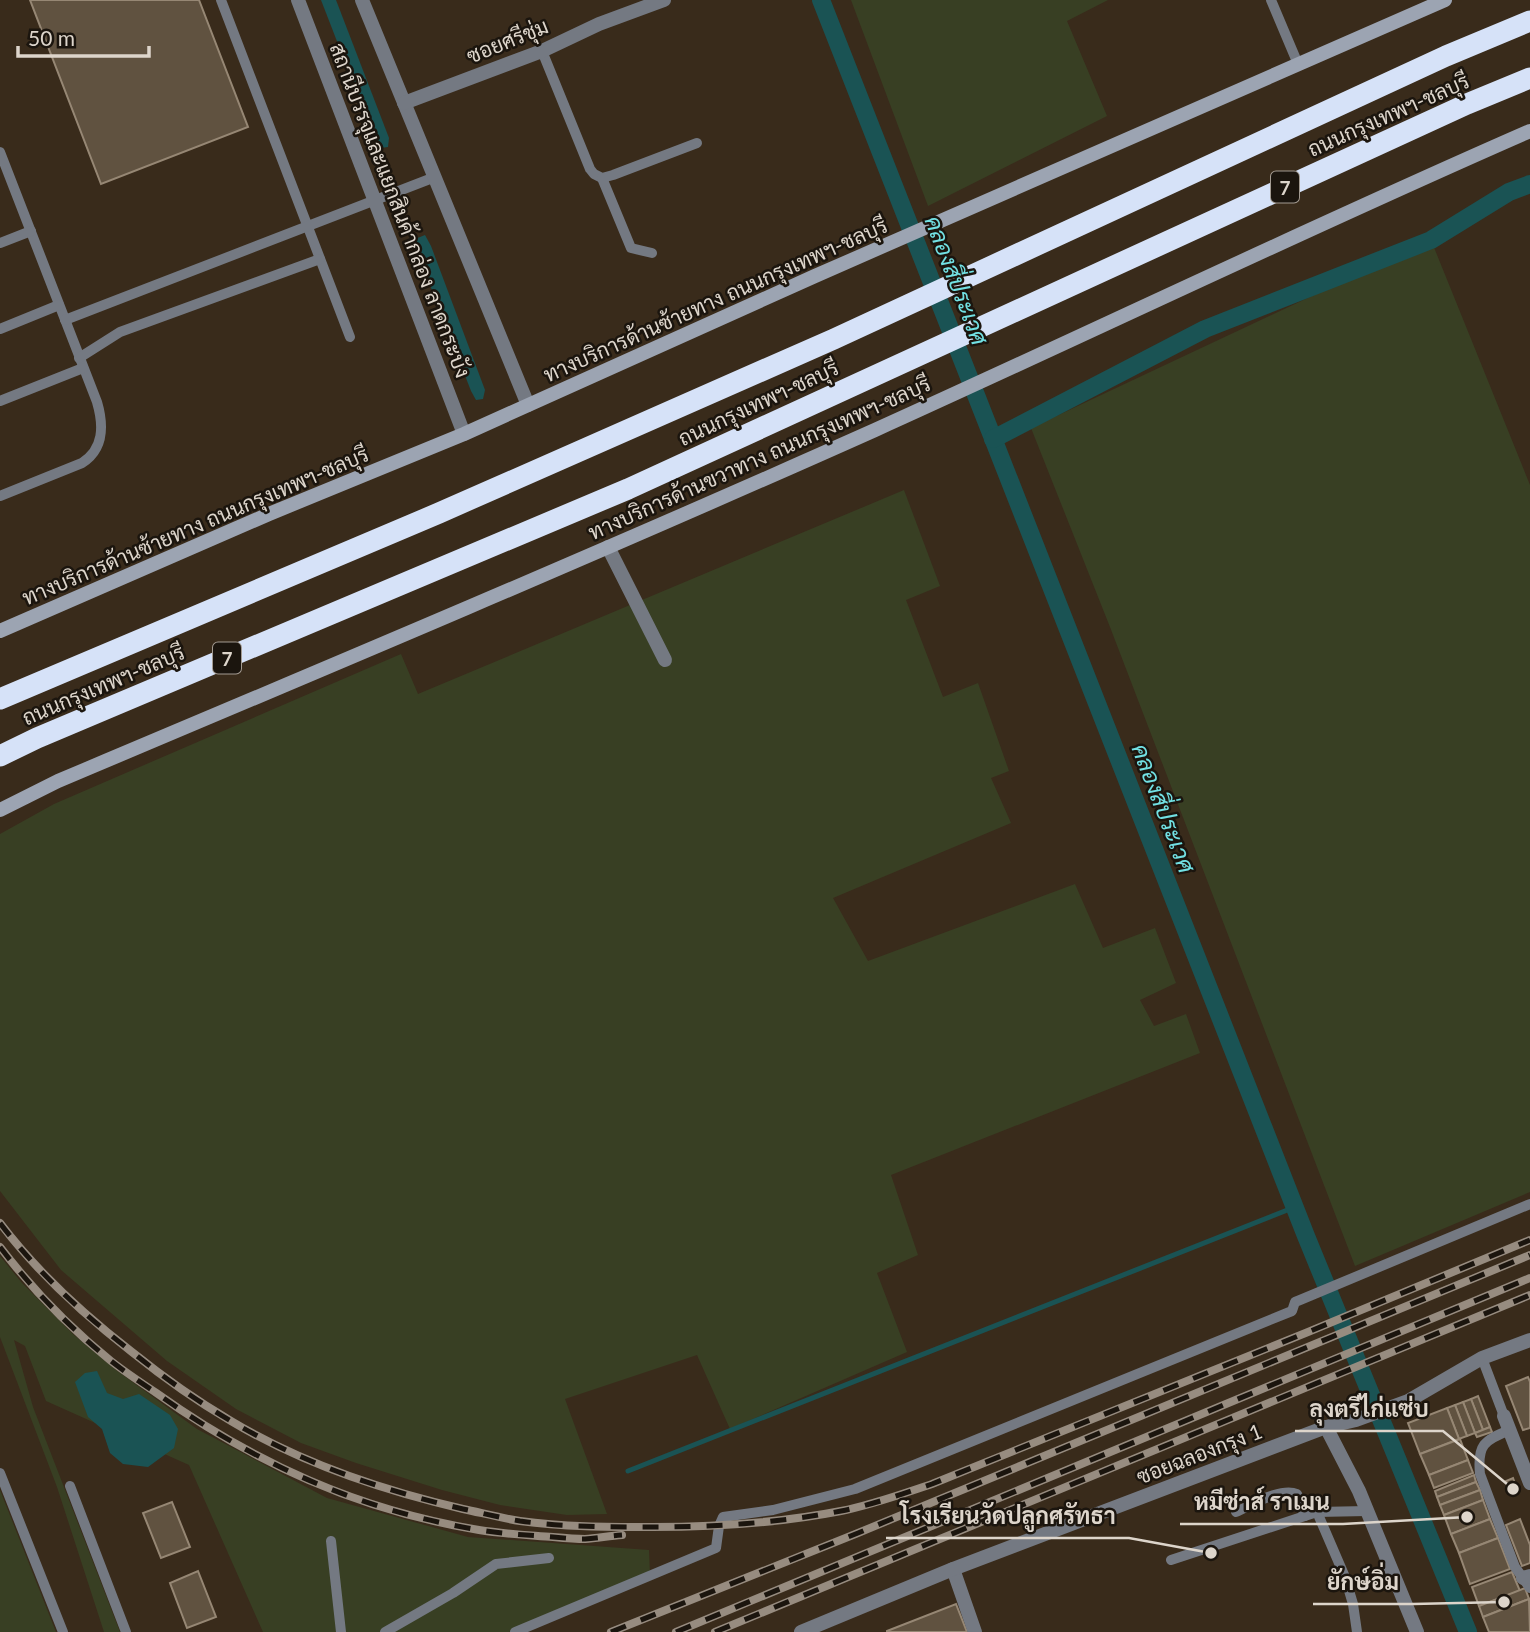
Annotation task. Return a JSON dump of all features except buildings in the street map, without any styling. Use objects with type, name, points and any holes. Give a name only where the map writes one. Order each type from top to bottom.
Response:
[{"type":"highway","name":"ถนนกรุงเทพฯ-ชลบุรี","points":[[0,699],[439,513],[835,339],[1434,62],[1530,21]]},
{"type":"highway","name":"ถนนกรุงเทพฯ-ชลบุรี","points":[[0,756],[628,489],[1467,104],[1530,78]]},
{"type":"main road","name":"ทางบริการด้านซ้ายทาง ถนนกรุงเทพฯ-ชลบุรี","points":[[0,631],[269,514],[464,434],[815,276],[1445,0]]},
{"type":"main road","name":"ทางบริการด้านขวาทาง ถนนกรุงเทพฯ-ชลบุรี","points":[[0,810],[58,782],[608,547],[876,429],[1387,193],[1530,131]]},
{"type":"street","name":"สถานีบรรจุและแยกสินค้ากล่อง ลาดกระบัง","points":[[298,0],[464,434]]},
{"type":"street","name":"สถานีบรรจุและแยกสินค้ากล่อง ลาดกระบัง","points":[[362,0],[528,405]]},
{"type":"street","name":"ซอยศรีชุ่ม","points":[[404,103],[542,51],[599,24],[664,0]]},
{"type":"street","points":[[608,547],[665,660]]},
{"type":"street","name":"ซอยฉลองกรุง 1","points":[[801,1632],[953,1569],[1326,1427],[1356,1420],[1408,1401],[1482,1358],[1530,1340]]},
{"type":"street","points":[[1507,1423],[1530,1483]]},
{"type":"street","points":[[1326,1427],[1359,1491],[1417,1632]]},
{"type":"street","points":[[953,1569],[975,1632]]},
{"type":"lane","points":[[221,0],[350,337]]},
{"type":"lane","points":[[1272,0],[1298,64]]},
{"type":"lane","points":[[542,51],[590,169],[602,178],[631,248],[652,253]]},
{"type":"lane","points":[[602,178],[697,143]]},
{"type":"lane","points":[[0,496],[90,458],[96,452],[101,417],[1,159]]},
{"type":"lane","points":[[65,320],[435,177]]},
{"type":"lane","points":[[0,243],[31,232]]},
{"type":"lane","points":[[0,401],[81,363],[121,332],[320,259]]},
{"type":"lane","points":[[0,329],[59,306]]},
{"type":"lane","points":[[515,1632],[716,1548],[723,1517],[773,1510],[855,1489],[1292,1311],[1295,1302],[1530,1204]]},
{"type":"lane","points":[[1482,1358],[1507,1423],[1482,1447],[1479,1458],[1480,1474],[1515,1567],[1528,1581]]},
{"type":"lane","points":[[0,1473],[63,1632]]},
{"type":"lane","points":[[70,1486],[126,1632]]},
{"type":"lane","points":[[1236,1512],[1282,1492],[1292,1492],[1297,1494],[1305,1516]]},
{"type":"lane","points":[[1171,1560],[1317,1512],[1367,1511]]},
{"type":"lane","points":[[1317,1512],[1345,1577],[1357,1632]]},
{"type":"lane","points":[[331,1541],[341,1632]]},
{"type":"lane","points":[[385,1632],[453,1593],[496,1564],[549,1558]]},
{"type":"green space","points":[[851,0],[1108,0],[1067,21],[1107,116],[928,206]]},
{"type":"green space","points":[[1431,240],[1530,485],[1530,1192],[1355,1266],[1031,428]]},
{"type":"green space","points":[[904,490],[940,586],[906,600],[943,697],[978,683],[1009,771],[991,778],[1011,823],[833,898],[868,961],[1075,884],[1103,948],[1155,928],[1176,983],[1140,1000],[1154,1026],[1186,1014],[1200,1053],[891,1175],[918,1255],[877,1273],[907,1352],[730,1429],[697,1355],[565,1399],[607,1514],[567,1515],[500,1505],[442,1490],[301,1443],[236,1409],[167,1361],[61,1270],[0,1191],[0,834],[54,804],[401,654],[418,694]]},
{"type":"green space","points":[[0,1256],[22,1283],[74,1335],[116,1370],[197,1429],[327,1498],[468,1537],[649,1550],[650,1575],[509,1632],[263,1632],[189,1465],[46,1401],[25,1346],[14,1340],[33,1407],[120,1632],[104,1632],[57,1487],[0,1337]]},
{"type":"green space","points":[[0,1490],[56,1632],[0,1632]]},
{"type":"water","points":[[321,0],[336,0],[389,138],[388,147],[381,148],[376,142]]},
{"type":"water","points":[[425,235],[485,390],[483,399],[476,400],[471,391],[418,254],[415,239]]},
{"type":"water","points":[[97,1371],[107,1393],[123,1399],[139,1394],[170,1415],[178,1429],[174,1448],[148,1467],[123,1464],[110,1453],[102,1429],[88,1417],[75,1382],[85,1373]]},
{"type":"waterway","name":"คลองสี่ประเวศ","points":[[821,0],[1306,1236],[1468,1632]]},
{"type":"waterway","points":[[993,439],[1205,329],[1431,240],[1509,192],[1530,184]]},
{"type":"waterway","points":[[628,1471],[1295,1207]]},
{"type":"railway","points":[[0,1223],[45,1275],[114,1338],[168,1380],[206,1405],[286,1450],[344,1474],[404,1494],[463,1509],[536,1523],[619,1527],[747,1524],[841,1511],[887,1499],[932,1484],[1530,1240]]},
{"type":"railway","points":[[0,1247],[52,1307],[116,1365],[192,1417],[269,1462],[349,1496],[434,1521],[479,1530],[577,1539],[622,1535]]},
{"type":"railway","points":[[611,1632],[858,1533],[1530,1255]]},
{"type":"railway","points":[[676,1632],[1530,1278]]},
{"type":"railway","points":[[715,1632],[1530,1295]]},
{"type":"place","name":"ลุงตรีไก่แซ่บ","points":[[1513,1489]]},
{"type":"place","name":"หมีซ่าส์ ราเมน","points":[[1467,1517]]},
{"type":"place","name":"โรงเรียนวัดปลูกศรัทธา","points":[[1211,1553]]},
{"type":"place","name":"ยักษ์อิ่ม","points":[[1504,1602]]}]
